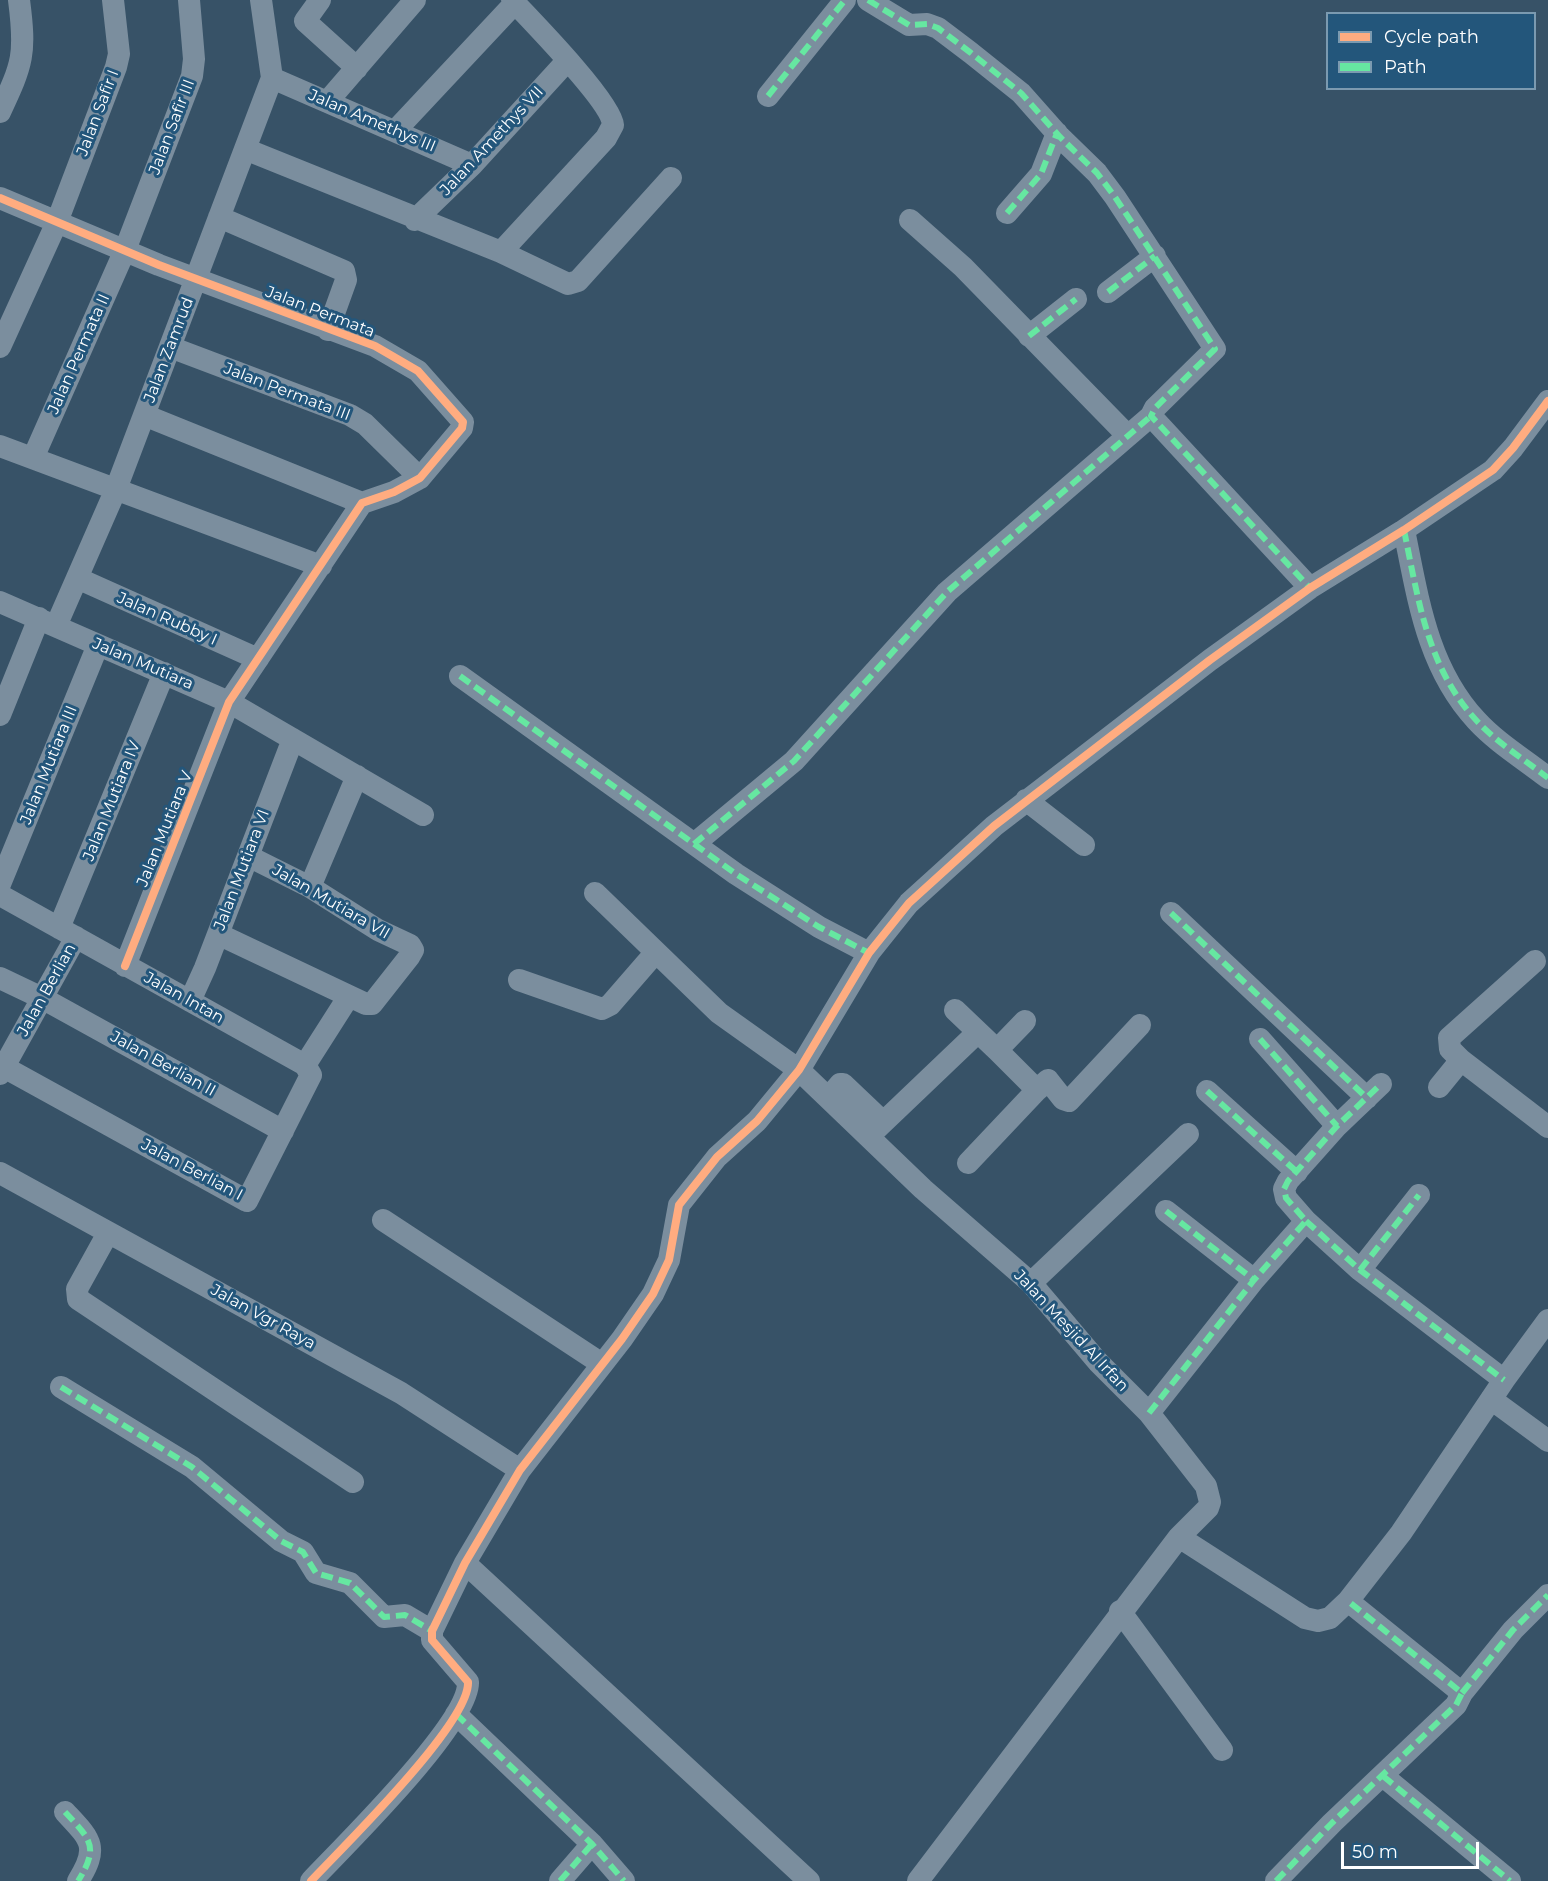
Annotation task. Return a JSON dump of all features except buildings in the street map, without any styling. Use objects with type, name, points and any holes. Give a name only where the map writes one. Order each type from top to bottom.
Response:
[{"type":"street","points":[[0,112],[20,71],[23,53],[19,0]]},
{"type":"street","name":"Jalan Safir I","points":[[0,347],[57,222],[116,68],[118,54],[113,0]]},
{"type":"street","name":"Jalan Safir III","points":[[125,250],[192,76],[194,59],[189,0]]},
{"type":"street","name":"Jalan Zamrud","points":[[0,715],[47,622],[77,578],[116,489],[272,78],[261,0]]},
{"type":"street","points":[[320,0],[305,21],[357,68]]},
{"type":"street","points":[[327,102],[415,0]]},
{"type":"street","points":[[768,96],[844,0]]},
{"type":"street","points":[[694,844],[794,761],[947,592],[1151,416],[1155,408],[1215,349],[1155,256],[1097,173],[1021,93],[938,28],[927,24],[909,25],[867,0]]},
{"type":"street","points":[[395,131],[514,2],[567,61],[608,111],[613,122],[612,129],[501,252]]},
{"type":"street","name":"Jalan Amethys VII","points":[[415,220],[472,165],[567,61]]},
{"type":"street","name":"Jalan Amethys III","points":[[272,78],[472,165]]},
{"type":"street","points":[[1007,213],[1041,174],[1057,133]]},
{"type":"street","points":[[245,149],[415,220],[501,252],[568,284],[573,283],[671,178]]},
{"type":"street","name":"Jalan Permata","points":[[0,198],[196,279],[375,346],[418,371],[461,417],[462,428],[420,478],[394,492],[362,503]]},
{"type":"street","points":[[219,217],[344,271],[346,280],[328,330]]},
{"type":"street","points":[[910,220],[963,267],[1128,436]]},
{"type":"street","name":"Jalan Permata II","points":[[33,458],[125,250]]},
{"type":"street","points":[[1108,292],[1155,256]]},
{"type":"street","points":[[1029,336],[1076,299]]},
{"type":"street","name":"Jalan Permata III","points":[[170,347],[350,415],[365,424],[420,478]]},
{"type":"street","points":[[311,1881],[434,1747],[456,1714],[468,1690],[468,1682],[432,1640],[432,1631],[465,1563],[520,1470],[639,1317],[669,1260],[679,1205],[690,1188],[717,1157],[757,1121],[799,1070],[869,953],[930,882],[1026,800],[1310,588],[1404,530],[1493,470],[1513,448],[1548,401]]},
{"type":"street","points":[[144,415],[362,503],[230,702]]},
{"type":"street","points":[[1151,416],[1310,588]]},
{"type":"street","points":[[0,446],[321,566]]},
{"type":"street","points":[[1404,530],[1427,638],[1443,673],[1476,720],[1548,778]]},
{"type":"street","name":"Jalan Rubby I","points":[[77,578],[258,659]]},
{"type":"street","name":"Jalan Mutiara","points":[[0,602],[230,702],[423,815]]},
{"type":"street","name":"Jalan Mutiara III","points":[[0,884],[98,645]]},
{"type":"street","name":"Jalan Mutiara IV","points":[[67,933],[164,673]]},
{"type":"street","points":[[460,676],[694,844],[819,927],[869,953]]},
{"type":"street","name":"Jalan Mutiara V","points":[[125,966],[230,702]]},
{"type":"street","name":"Jalan Mutiara VI","points":[[190,1000],[218,934],[292,739]]},
{"type":"street","points":[[310,887],[357,776]]},
{"type":"street","points":[[1026,800],[1084,845]]},
{"type":"street","name":"Jalan Mutiara VII","points":[[248,856],[310,887],[378,930],[410,945],[413,950],[372,1004],[366,1004],[348,996]]},
{"type":"street","name":"Jalan Mesjid Al Irfan","points":[[595,893],[719,1013],[799,1070],[829,1097],[877,1129],[922,1189],[1031,1283],[1098,1362],[1149,1413],[1206,1486],[1210,1495],[1208,1508],[1179,1537],[1120,1611],[918,1881]]},
{"type":"street","name":"Jalan Intan","points":[[0,896],[305,1065]]},
{"type":"street","points":[[1171,913],[1374,1091],[1337,1126],[1297,1172],[1284,1190],[1286,1198],[1306,1221],[1360,1270],[1504,1380]]},
{"type":"street","name":"Jalan Berlian","points":[[1,1069],[42,998],[67,933]]},
{"type":"street","points":[[218,934],[348,996],[305,1065]]},
{"type":"street","points":[[519,980],[602,1009],[610,1005],[656,952]]},
{"type":"street","points":[[1535,961],[1449,1038],[1450,1049],[1461,1060],[1548,1127]]},
{"type":"street","name":"Jalan Berlian II","points":[[0,978],[42,998],[283,1131]]},
{"type":"street","points":[[955,1010],[1036,1090]]},
{"type":"street","points":[[996,1050],[1025,1021]]},
{"type":"street","points":[[968,1163],[1048,1080],[1063,1099],[1069,1101],[1140,1025]]},
{"type":"street","points":[[877,1129],[978,1032]]},
{"type":"street","points":[[1260,1039],[1337,1126]]},
{"type":"street","points":[[1439,1087],[1461,1060]]},
{"type":"street","name":"Jalan Berlian I","points":[[1,1069],[247,1201],[311,1075],[305,1065]]},
{"type":"street","points":[[1207,1091],[1297,1172]]},
{"type":"street","points":[[1031,1283],[1188,1134]]},
{"type":"street","name":"Jalan Vgr Raya","points":[[0,1173],[401,1393],[520,1470]]},
{"type":"street","points":[[1360,1270],[1419,1196]]},
{"type":"street","points":[[1166,1211],[1254,1280]]},
{"type":"street","points":[[383,1220],[602,1364]]},
{"type":"street","points":[[1149,1413],[1254,1280],[1306,1221]]},
{"type":"street","points":[[108,1233],[77,1289],[78,1299],[353,1482]]},
{"type":"street","points":[[1179,1537],[1305,1618],[1318,1622],[1329,1618],[1348,1601],[1401,1533],[1504,1380],[1548,1320]]},
{"type":"street","points":[[61,1387],[198,1471],[281,1541],[303,1552],[316,1573],[350,1583],[384,1617],[405,1615],[432,1631]]},
{"type":"street","points":[[1491,1399],[1548,1441]]},
{"type":"street","points":[[465,1563],[809,1881]]},
{"type":"street","points":[[1276,1881],[1332,1823],[1456,1705],[1462,1693],[1513,1630],[1548,1595]]},
{"type":"street","points":[[1348,1601],[1462,1693]]},
{"type":"street","points":[[1120,1611],[1222,1750]]},
{"type":"street","points":[[456,1714],[592,1844],[624,1881]]},
{"type":"street","points":[[1383,1776],[1510,1881]]},
{"type":"street","points":[[66,1812],[89,1838],[87,1866],[78,1881]]},
{"type":"street","points":[[560,1881],[592,1844]]},
{"type":"marked path","points":[[768,96],[845,0]]},
{"type":"marked path","points":[[868,0],[909,25],[927,24],[938,28],[1021,93],[1060,137],[1097,173],[1215,349],[1155,408],[1151,416],[1310,588]]},
{"type":"marked path","points":[[1007,213],[1041,174],[1057,133]]},
{"type":"marked path","points":[[1108,292],[1155,256]]},
{"type":"marked path","points":[[1029,336],[1076,299]]},
{"type":"marked path","points":[[694,844],[794,761],[947,592],[1151,416]]},
{"type":"marked path","points":[[1404,530],[1427,631],[1446,678],[1459,699],[1484,728],[1548,778]]},
{"type":"marked path","points":[[460,676],[736,874],[819,927],[869,953]]},
{"type":"marked path","points":[[1171,913],[1367,1098]]},
{"type":"marked path","points":[[1260,1039],[1337,1126]]},
{"type":"marked path","points":[[1149,1413],[1254,1280],[1306,1221],[1286,1198],[1284,1189],[1288,1181],[1337,1126],[1381,1084]]},
{"type":"marked path","points":[[1207,1091],[1297,1172]]},
{"type":"marked path","points":[[1360,1270],[1419,1195]]},
{"type":"marked path","points":[[1166,1211],[1254,1280]]},
{"type":"marked path","points":[[1306,1221],[1360,1270],[1504,1380]]},
{"type":"marked path","points":[[61,1387],[192,1467],[281,1541],[303,1552],[316,1573],[350,1583],[384,1617],[405,1615],[432,1631]]},
{"type":"marked path","points":[[1462,1693],[1513,1630],[1548,1595]]},
{"type":"marked path","points":[[1276,1881],[1332,1823],[1456,1705],[1462,1693],[1348,1601]]},
{"type":"marked path","points":[[456,1714],[592,1844],[624,1881]]},
{"type":"marked path","points":[[1383,1776],[1510,1881]]},
{"type":"marked path","points":[[65,1812],[81,1829],[89,1844],[89,1859],[78,1881]]},
{"type":"marked path","points":[[560,1881],[592,1844]]},
{"type":"cycle path","points":[[0,198],[159,265],[375,346],[418,371],[463,422],[462,428],[420,478],[394,492],[362,503],[229,702],[125,966]]},
{"type":"cycle path","points":[[311,1881],[402,1784],[449,1726],[463,1701],[468,1682],[432,1640],[432,1631],[465,1563],[520,1470],[622,1339],[653,1294],[669,1260],[679,1205],[717,1157],[757,1121],[799,1070],[869,953],[909,903],[994,826],[1210,660],[1310,588],[1404,530],[1493,470],[1513,448],[1548,401]]}]
